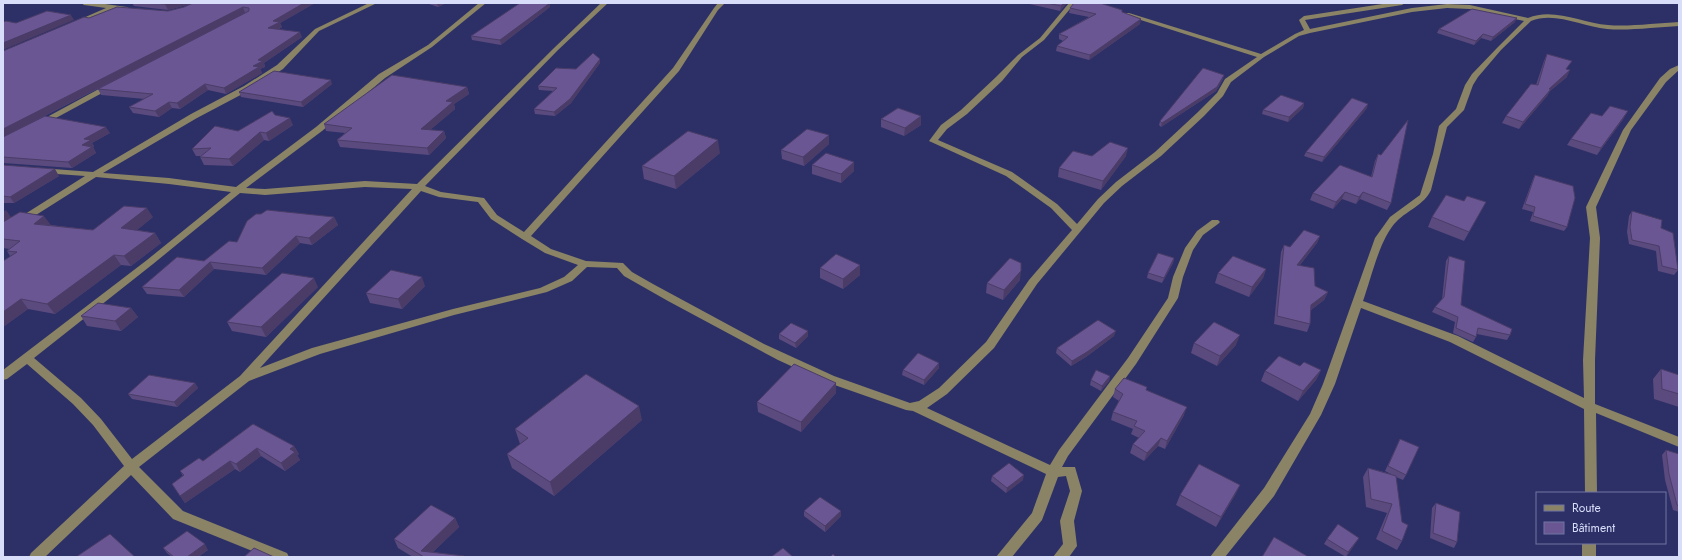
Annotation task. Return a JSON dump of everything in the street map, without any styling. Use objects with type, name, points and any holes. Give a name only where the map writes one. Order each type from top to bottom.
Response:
[{"type":"street","points":[[84,3],[133,10]]},
{"type":"street","points":[[3,232],[95,174],[194,116],[247,88],[280,67],[317,30],[374,3]]},
{"type":"street","points":[[3,376],[150,262],[238,190],[319,129],[382,76],[430,46],[465,16],[483,3]]},
{"type":"street","points":[[36,557],[131,467],[244,379],[419,187],[556,49],[605,3]]},
{"type":"street","points":[[525,237],[600,156],[676,69],[716,9],[722,3]]},
{"type":"street","points":[[1072,3],[1042,38],[1020,56],[999,79],[964,112],[944,127],[933,141],[1009,174],[1054,206],[1076,229]]},
{"type":"street","points":[[1308,31],[1302,18],[1402,3]]},
{"type":"street","points":[[916,408],[927,403],[943,391],[990,345],[1033,282],[1101,201],[1119,184],[1158,154],[1201,114],[1220,94],[1228,81],[1262,56],[1297,35],[1308,31],[1412,10],[1447,6],[1470,7],[1529,20]]},
{"type":"street","points":[[68,27],[111,8]]},
{"type":"street","points":[[1120,12],[1262,56]]},
{"type":"street","points":[[1217,557],[1269,492],[1315,415],[1329,384],[1380,238],[1393,219],[1424,196],[1427,190],[1443,126],[1456,116],[1460,110],[1469,85],[1475,76],[1499,49],[1529,20],[1536,17],[1550,16],[1608,27],[1679,24]]},
{"type":"street","points":[[1591,492],[1589,360],[1595,238],[1591,208],[1627,130],[1663,80],[1672,71],[1679,67]]},
{"type":"street","points":[[30,128],[119,81]]},
{"type":"street","points":[[34,169],[169,181],[265,192],[365,184],[419,187],[439,194],[481,200],[494,217],[548,251],[585,264],[620,265],[628,274],[698,315],[806,368],[858,389],[916,408],[1052,472],[1071,471],[1076,491],[1067,521],[1070,546],[1060,557]]},
{"type":"street","points":[[1003,557],[1037,516],[1052,472],[1063,453],[1132,361],[1173,298],[1178,277],[1188,250],[1200,233],[1215,222]]},
{"type":"street","points":[[244,379],[316,351],[453,312],[543,290],[568,279],[585,264]]},
{"type":"street","points":[[1358,303],[1474,348],[1589,406],[1679,442]]},
{"type":"street","points":[[26,357],[77,401],[97,422],[131,467],[178,515],[282,557]]},
{"type":"street","points":[[1589,557],[1590,544]]},
{"type":"building","points":[[193,3],[304,3],[273,21],[280,22],[268,28],[300,32],[258,60],[263,61],[253,66],[259,67],[224,88],[205,84],[177,103],[169,102],[155,111],[129,107],[153,94],[98,89],[249,11],[249,8],[243,7],[3,129],[3,51],[84,17],[89,18],[117,7],[168,11]]},
{"type":"building","points":[[520,3],[550,3],[500,40],[471,36]]},
{"type":"building","points":[[1047,3],[1064,3],[1061,6]]},
{"type":"building","points":[[1074,3],[1100,3],[1122,10],[1122,12],[1141,19],[1090,55],[1057,46],[1068,37],[1059,34],[1096,14],[1070,8]]},
{"type":"building","points":[[1472,9],[1517,18],[1493,37],[1483,34],[1476,41],[1439,29]]},
{"type":"building","points":[[47,11],[71,15],[3,43],[3,22],[6,21],[16,23]]},
{"type":"building","points":[[593,53],[600,59],[570,99],[554,112],[534,109],[557,88],[538,86],[556,68],[576,69]]},
{"type":"building","points":[[1547,54],[1572,61],[1566,69],[1570,70],[1549,89],[1551,89],[1523,122],[1506,116],[1531,84],[1538,85]]},
{"type":"building","points":[[1203,68],[1224,75],[1217,87],[1162,123],[1160,121]]},
{"type":"building","points":[[274,71],[331,80],[301,102],[239,92]]},
{"type":"building","points":[[392,75],[467,87],[446,101],[453,102],[421,129],[444,131],[427,148],[337,140],[352,128],[324,124]]},
{"type":"building","points":[[1281,95],[1304,103],[1289,117],[1263,110]]},
{"type":"building","points":[[1352,98],[1368,104],[1324,157],[1306,152]]},
{"type":"building","points":[[1610,106],[1628,111],[1601,148],[1571,139],[1591,113],[1602,116]]},
{"type":"building","points":[[898,108],[921,116],[905,128],[881,119]]},
{"type":"building","points":[[272,111],[275,115],[290,118],[266,133],[260,132],[229,159],[200,157],[211,148],[192,149],[215,126],[238,131]]},
{"type":"building","points":[[45,116],[106,127],[84,139],[91,140],[82,145],[92,147],[68,162],[3,157],[3,137]]},
{"type":"building","points":[[1408,120],[1391,203],[1363,192],[1359,197],[1345,192],[1336,202],[1313,193],[1340,165],[1372,177],[1378,154],[1381,155]]},
{"type":"building","points":[[807,129],[829,135],[803,157],[781,150]]},
{"type":"building","points":[[688,131],[718,140],[674,176],[642,166]]},
{"type":"building","points":[[1110,142],[1128,148],[1103,181],[1059,168],[1073,151],[1092,156]]},
{"type":"building","points":[[826,153],[854,162],[841,174],[812,165]]},
{"type":"building","points":[[3,165],[55,169],[10,197],[3,196]]},
{"type":"building","points":[[1535,175],[1573,186],[1575,198],[1567,227],[1533,216],[1535,207],[1525,204]]},
{"type":"building","points":[[1446,195],[1464,201],[1467,196],[1486,202],[1469,232],[1432,217]]},
{"type":"building","points":[[124,206],[147,208],[121,228],[155,233],[124,256],[114,255],[47,304],[21,299],[3,312],[3,261],[17,252],[7,251],[20,241],[3,239],[3,222],[20,212],[44,216],[34,224],[93,230]]},
{"type":"building","points":[[267,210],[334,217],[309,238],[296,236],[262,268],[210,262],[179,290],[142,287],[177,257],[204,261],[229,241],[237,242],[247,221],[256,214],[261,214]]},
{"type":"building","points":[[1632,211],[1662,220],[1661,228],[1673,233],[1678,270],[1662,266],[1659,246],[1632,240],[1630,227]]},
{"type":"building","points":[[1304,230],[1320,236],[1297,265],[1314,268],[1315,286],[1328,292],[1311,305],[1310,324],[1277,316],[1284,245],[1290,247]]},
{"type":"building","points":[[1158,253],[1174,258],[1164,278],[1148,273]]},
{"type":"building","points":[[836,254],[860,265],[843,279],[820,268]]},
{"type":"building","points":[[1233,256],[1266,269],[1252,287],[1218,273]]},
{"type":"building","points":[[1449,256],[1465,261],[1461,305],[1512,329],[1510,335],[1478,328],[1476,337],[1456,328],[1458,317],[1435,307],[1444,297]]},
{"type":"building","points":[[1010,258],[1021,263],[1021,271],[1004,290],[987,283]]},
{"type":"building","points":[[391,270],[422,277],[398,299],[366,293]]},
{"type":"building","points":[[282,273],[314,278],[261,327],[227,322]]},
{"type":"building","points":[[98,303],[131,308],[115,321],[81,316]]},
{"type":"building","points":[[1098,320],[1116,331],[1072,361],[1057,348]]},
{"type":"building","points":[[1214,322],[1240,335],[1220,356],[1194,343]]},
{"type":"building","points":[[791,323],[808,331],[795,343],[779,334]]},
{"type":"building","points":[[918,353],[939,363],[924,380],[903,370]]},
{"type":"building","points":[[1279,356],[1300,366],[1304,362],[1321,370],[1303,391],[1265,371]]},
{"type":"building","points":[[794,364],[836,383],[801,422],[757,402]]},
{"type":"building","points":[[1661,369],[1679,375],[1679,394],[1662,389]]},
{"type":"building","points":[[1096,370],[1110,376],[1102,386],[1091,380]]},
{"type":"building","points":[[586,374],[639,406],[550,482],[507,454],[528,438],[515,429]]},
{"type":"building","points":[[149,375],[195,383],[174,402],[128,394]]},
{"type":"building","points":[[1124,378],[1147,387],[1146,390],[1187,407],[1167,441],[1161,438],[1147,453],[1133,444],[1145,431],[1134,426],[1137,421],[1113,412],[1123,394],[1115,389]]},
{"type":"building","points":[[253,424],[294,446],[290,449],[295,452],[281,463],[257,448],[236,464],[230,461],[180,496],[172,484],[184,475],[180,471],[199,458],[203,461]]},
{"type":"building","points":[[1400,439],[1419,447],[1406,475],[1388,466]]},
{"type":"building","points":[[1666,450],[1679,454],[1679,506],[1677,505],[1669,474]]},
{"type":"building","points":[[1009,463],[1024,475],[1007,488],[992,476]]},
{"type":"building","points":[[1199,464],[1240,485],[1221,517],[1180,495]]},
{"type":"building","points":[[1368,468],[1396,476],[1402,522],[1408,525],[1402,541],[1382,531],[1392,504],[1371,499]]},
{"type":"building","points":[[820,497],[841,511],[825,526],[804,511]]},
{"type":"building","points":[[1436,503],[1460,512],[1457,542],[1433,533]]},
{"type":"building","points":[[431,505],[455,518],[421,551],[464,557],[424,557],[394,539]]},
{"type":"building","points":[[1338,524],[1359,538],[1348,552],[1327,539]]},
{"type":"building","points":[[187,531],[205,544],[187,557],[174,557],[163,548]]},
{"type":"building","points":[[110,534],[135,557],[76,557]]},
{"type":"building","points":[[1274,537],[1307,556],[1307,557],[1262,557]]},
{"type":"building","points":[[254,548],[274,557],[244,557]]},
{"type":"building","points":[[783,548],[793,557],[771,557]]}]
